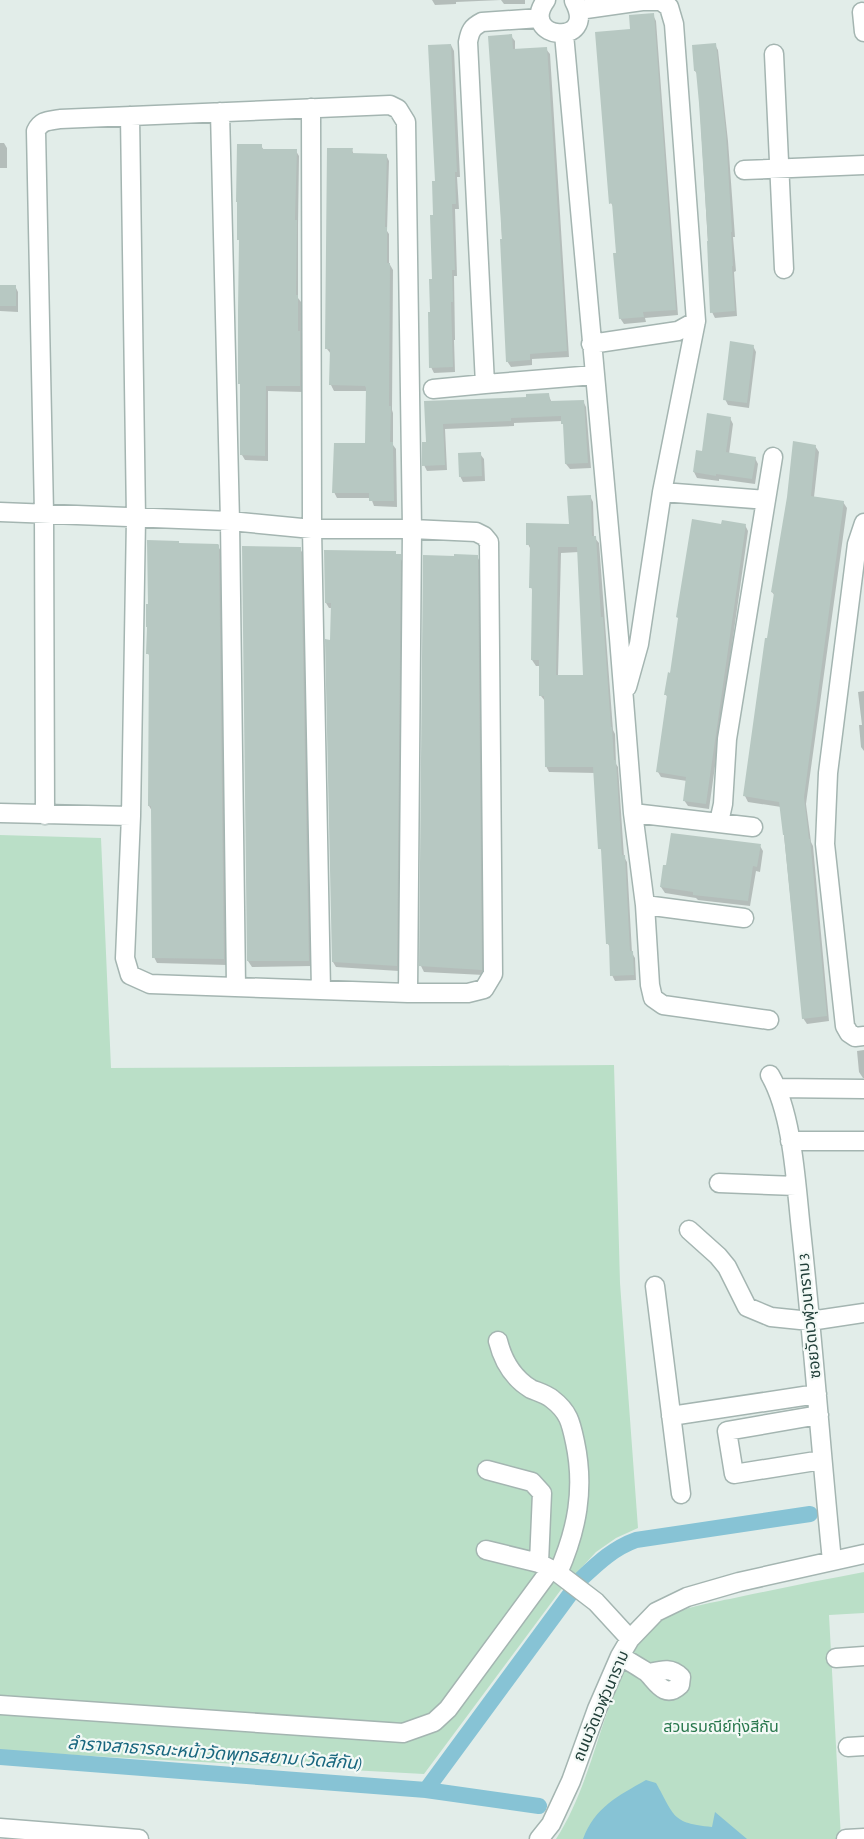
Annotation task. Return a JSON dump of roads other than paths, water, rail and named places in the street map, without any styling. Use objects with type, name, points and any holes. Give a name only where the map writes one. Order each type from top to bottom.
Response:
[{"type":"street","points":[[546,0],[540,9],[540,18],[545,28],[553,34],[564,34],[573,30],[579,21],[576,5],[661,1],[669,7],[674,24],[696,321],[662,492],[639,644],[624,700]]},
{"type":"street","points":[[862,12],[864,33]]},
{"type":"street","points":[[485,384],[468,42],[473,26],[482,22],[540,18]]},
{"type":"street","points":[[564,34],[633,813],[645,905],[650,985],[653,998],[663,1005],[769,1020]]},
{"type":"street","points":[[774,54],[784,269]]},
{"type":"street","points":[[45,815],[44,513],[36,131],[43,122],[60,119],[390,105],[398,109],[406,122],[412,529],[408,993]]},
{"type":"street","points":[[311,108],[312,529],[321,990]]},
{"type":"street","points":[[220,112],[230,521],[236,986]]},
{"type":"street","points":[[0,512],[44,513],[136,518],[230,521],[312,529],[412,529],[476,532],[484,536],[489,543],[493,974],[484,989],[468,993],[408,993],[150,984],[130,975],[125,958],[131,816],[136,518],[130,116]]},
{"type":"street","points":[[744,170],[864,165]]},
{"type":"street","points":[[591,344],[678,330],[696,321]]},
{"type":"street","points":[[434,388],[594,375]]},
{"type":"street","points":[[718,822],[723,804],[727,739],[773,457]]},
{"type":"street","points":[[662,492],[766,500]]},
{"type":"street","points":[[864,523],[857,544],[828,773],[825,844],[845,1026],[855,1037],[864,1036]]},
{"type":"street","points":[[0,813],[131,816]]},
{"type":"street","points":[[633,813],[753,827]]},
{"type":"street","points":[[645,905],[744,918]]},
{"type":"street","name":"ซอยวัดเวฬุวนาราม 3","points":[[832,1561],[796,1185],[790,1141],[774,1082],[864,1089]]},
{"type":"street","points":[[790,1141],[864,1141]]},
{"type":"street","points":[[719,1183],[796,1185]]},
{"type":"street","points":[[689,1230],[718,1256],[747,1307],[771,1317],[810,1321],[864,1313]]},
{"type":"street","points":[[655,1286],[681,1494]]},
{"type":"street","points":[[0,1705],[403,1732],[434,1722],[448,1709],[570,1547],[580,1500],[579,1460],[570,1418],[552,1398],[529,1387],[510,1370],[501,1357],[498,1341]]},
{"type":"street","points":[[671,1416],[817,1394]]},
{"type":"street","points":[[819,1415],[727,1431],[734,1474],[822,1460]]},
{"type":"street","points":[[487,1470],[532,1482],[542,1493],[553,1571]]},
{"type":"street","points":[[486,1550],[553,1571],[596,1602],[630,1639]]},
{"type":"street","name":"ถนนวัดเวฬุวนาราม","points":[[539,1839],[551,1824],[571,1781],[597,1709],[620,1656],[630,1639],[656,1612],[687,1597],[739,1582],[864,1554]]},
{"type":"street","points":[[620,1656],[649,1673]]},
{"type":"street","points":[[836,1658],[864,1656]]},
{"type":"street","points":[[0,1828],[46,1835],[139,1839]]},
{"type":"street","points":[[846,1839],[864,1838]]},
{"type":"water","points":[[646,1780],[656,1783],[671,1810],[681,1820],[712,1827],[715,1812],[747,1839],[583,1839],[601,1810],[617,1797]]},
{"type":"waterway","name":"ลำรางสาธารณะหน้าวัดพุทธสยาม (วัดสีกัน)","points":[[0,1757],[426,1790],[582,1578],[607,1556],[636,1540],[810,1514]]},
{"type":"waterway","name":"ลำรางสาธารณะหน้าวัดพุทธสยาม (วัดสีกัน)","points":[[426,1790],[539,1806]]},
{"type":"park label","name":"สวนรมณีย์ทุ่งสีกัน","points":[[721,1727]]}]
